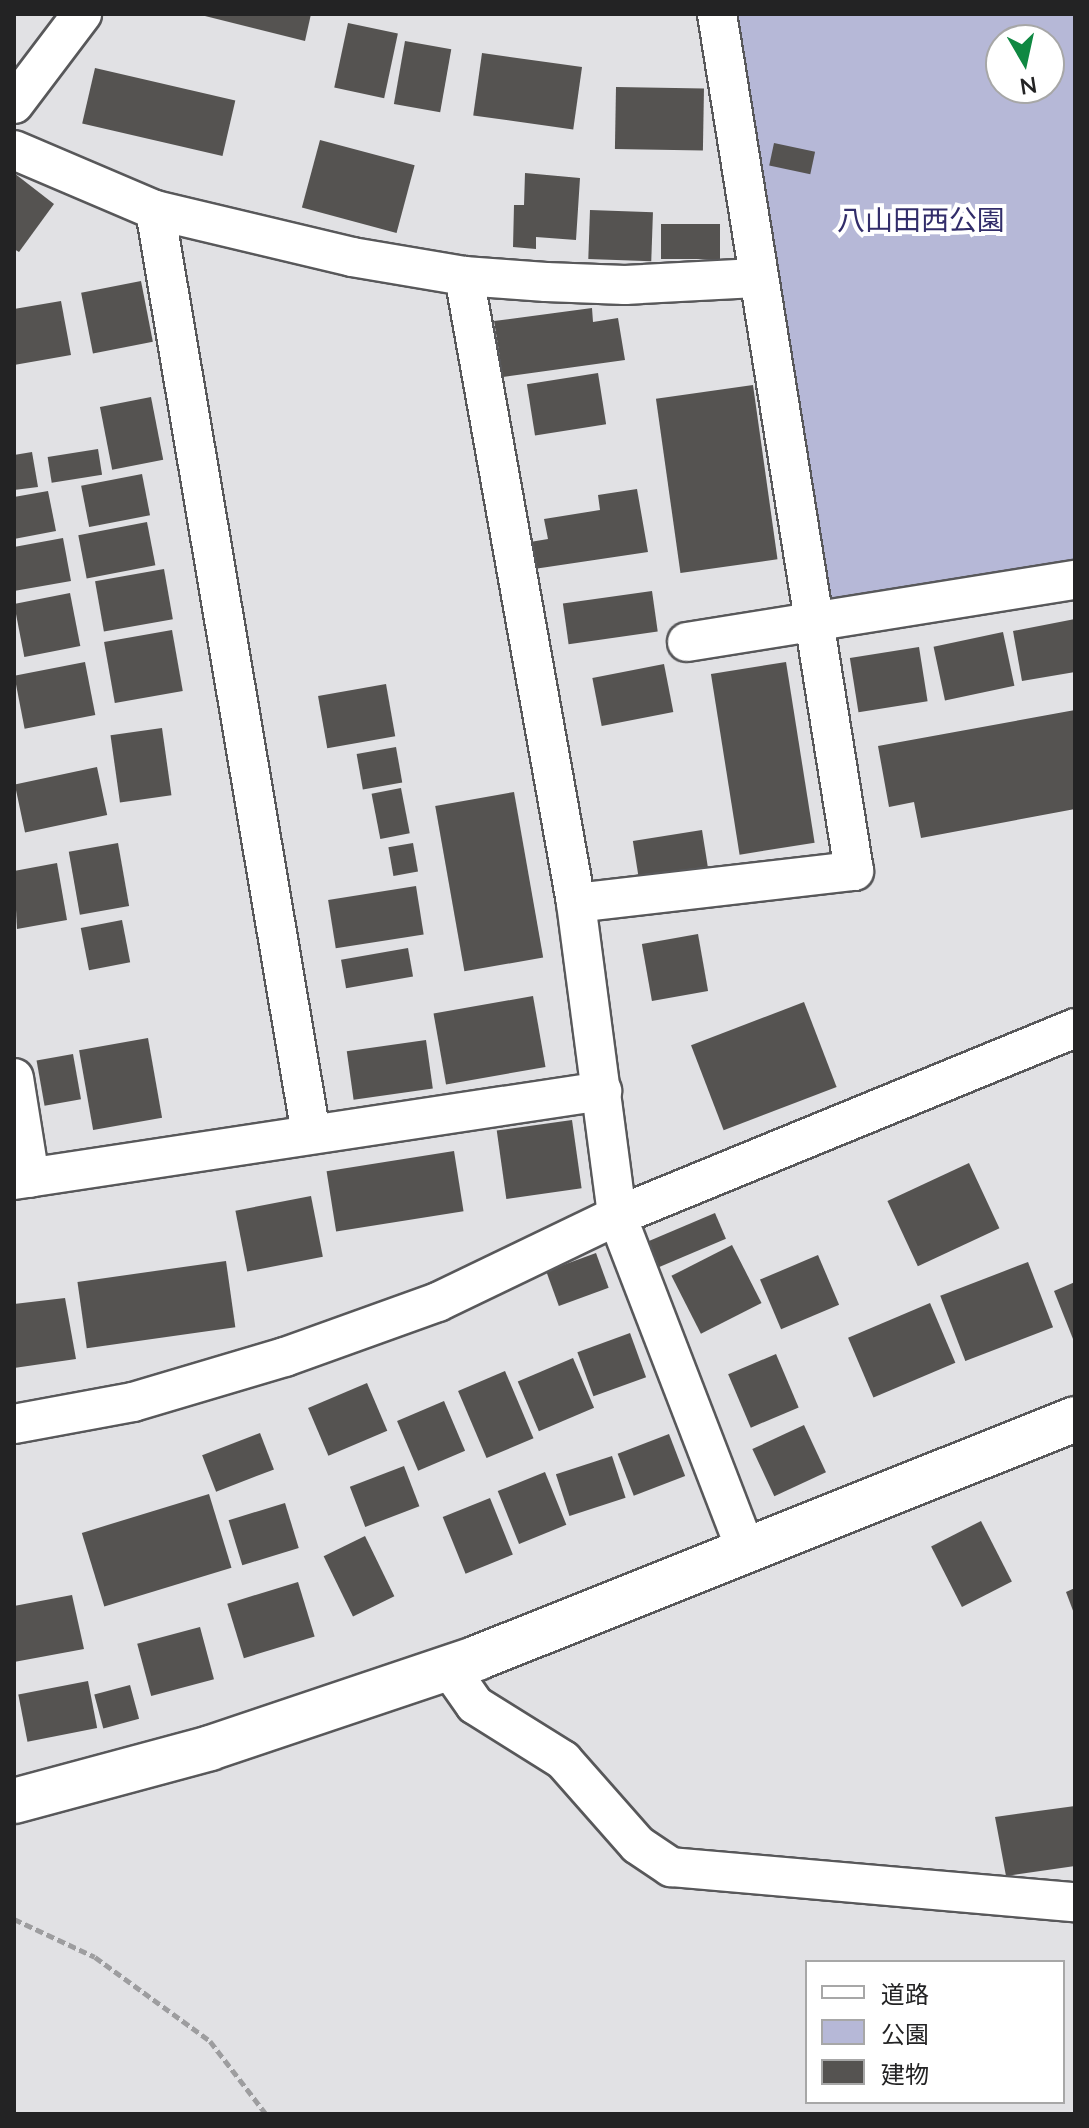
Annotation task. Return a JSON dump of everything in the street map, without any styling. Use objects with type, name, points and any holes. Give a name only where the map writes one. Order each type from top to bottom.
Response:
[{"type":"street","points":[[14,104],[82,14]]},
{"type":"street","points":[[576,903],[854,871],[819,623],[756,278],[717,14]]},
{"type":"street","points":[[14,150],[155,210],[338,254],[464,276],[625,285],[756,278]]},
{"type":"street","points":[[155,210],[311,1134]]},
{"type":"street","points":[[464,276],[576,903],[617,1216],[747,1553]]},
{"type":"street","points":[[687,642],[1075,580]]},
{"type":"street","points":[[14,1424],[133,1402],[285,1357],[438,1302],[617,1216],[1075,1028]]},
{"type":"street","points":[[14,1078],[22,1179],[602,1091]]},
{"type":"street","points":[[14,1801],[210,1748],[449,1668],[747,1553],[1075,1419]]},
{"type":"street","points":[[449,1668],[475,1705],[563,1760],[638,1845],[671,1867],[1075,1902]]},
{"type":"path","points":[[14,1919],[95,1957],[210,2041],[266,2114]]},
{"type":"green space","name":"八山田西公園","points":[[733,14],[1075,14],[1075,561],[831,602]]},
{"type":"building","points":[[197,14],[311,14],[305,41]]},
{"type":"building","points":[[348,23],[398,34],[384,98],[334,88]]},
{"type":"building","points":[[405,41],[451,49],[440,112],[394,104]]},
{"type":"building","points":[[482,53],[582,67],[573,129],[473,115]]},
{"type":"building","points":[[95,68],[235,100],[222,156],[82,124]]},
{"type":"building","points":[[616,87],[704,89],[703,151],[615,149]]},
{"type":"building","points":[[320,140],[415,165],[397,233],[302,208]]},
{"type":"building","points":[[774,143],[815,152],[810,174],[769,165]]},
{"type":"building","points":[[14,173],[54,204],[19,252],[14,249]]},
{"type":"building","points":[[525,173],[580,178],[576,240],[536,237],[536,249],[513,247],[514,205],[524,205]]},
{"type":"building","points":[[590,210],[653,212],[651,261],[588,259]]},
{"type":"building","points":[[661,224],[720,224],[720,259],[661,259]]},
{"type":"building","points":[[141,281],[153,342],[93,354],[81,293]]},
{"type":"building","points":[[61,301],[71,355],[14,365],[14,309]]},
{"type":"building","points":[[592,308],[593,322],[618,318],[625,360],[503,377],[494,321]]},
{"type":"building","points":[[598,373],[606,424],[535,436],[527,384]]},
{"type":"building","points":[[753,385],[777,559],[680,573],[656,399]]},
{"type":"building","points":[[151,397],[163,460],[112,470],[100,407]]},
{"type":"building","points":[[98,449],[102,475],[52,483],[48,457]]},
{"type":"building","points":[[32,452],[38,487],[14,490],[14,455]]},
{"type":"building","points":[[142,474],[150,515],[89,527],[81,486]]},
{"type":"building","points":[[637,489],[648,552],[534,569],[530,542],[548,539],[544,519],[600,510],[598,495]]},
{"type":"building","points":[[48,491],[56,531],[14,539],[14,497]]},
{"type":"building","points":[[147,522],[155,565],[87,579],[78,535]]},
{"type":"building","points":[[63,538],[71,581],[14,591],[14,547]]},
{"type":"building","points":[[164,569],[173,619],[104,631],[95,581]]},
{"type":"building","points":[[652,591],[658,632],[569,644],[563,604]]},
{"type":"building","points":[[70,593],[80,646],[24,657],[14,604]]},
{"type":"building","points":[[1075,619],[1075,672],[1022,681],[1013,631]]},
{"type":"building","points":[[172,630],[183,691],[115,703],[104,642]]},
{"type":"building","points":[[1003,632],[1014,686],[945,701],[934,647]]},
{"type":"building","points":[[919,647],[928,701],[858,712],[850,658]]},
{"type":"building","points":[[85,662],[95,715],[25,729],[14,676]]},
{"type":"building","points":[[786,662],[815,843],[740,855],[711,674]]},
{"type":"building","points":[[664,664],[673,712],[602,726],[592,678]]},
{"type":"building","points":[[386,684],[395,736],[327,748],[318,696]]},
{"type":"building","points":[[1075,710],[1075,809],[921,838],[914,802],[889,807],[878,746]]},
{"type":"building","points":[[162,728],[171,795],[120,803],[111,735]]},
{"type":"building","points":[[396,747],[402,782],[363,789],[357,754]]},
{"type":"building","points":[[97,767],[107,815],[25,832],[15,784]]},
{"type":"building","points":[[401,788],[410,833],[380,839],[372,794]]},
{"type":"building","points":[[514,792],[543,957],[464,971],[435,806]]},
{"type":"building","points":[[702,830],[709,874],[640,885],[633,841]]},
{"type":"building","points":[[118,843],[129,906],[80,915],[69,852]]},
{"type":"building","points":[[413,843],[418,872],[393,876],[388,847]]},
{"type":"building","points":[[57,863],[67,920],[17,929],[14,871]]},
{"type":"building","points":[[416,886],[424,934],[336,948],[328,900]]},
{"type":"building","points":[[122,920],[130,962],[89,970],[81,928]]},
{"type":"building","points":[[698,934],[708,991],[652,1001],[642,944]]},
{"type":"building","points":[[408,948],[413,977],[346,988],[341,960]]},
{"type":"building","points":[[533,996],[546,1067],[446,1084],[434,1014]]},
{"type":"building","points":[[804,1002],[837,1087],[724,1130],[691,1045]]},
{"type":"building","points":[[148,1038],[162,1118],[93,1130],[79,1050]]},
{"type":"building","points":[[426,1040],[433,1089],[354,1100],[347,1051]]},
{"type":"building","points":[[73,1054],[81,1099],[45,1106],[37,1060]]},
{"type":"building","points":[[572,1120],[582,1188],[506,1199],[497,1131]]},
{"type":"building","points":[[454,1151],[464,1211],[336,1231],[327,1171]]},
{"type":"building","points":[[969,1163],[999,1228],[918,1266],[887,1201]]},
{"type":"building","points":[[311,1196],[323,1257],[247,1272],[235,1211]]},
{"type":"building","points":[[715,1213],[726,1239],[659,1267],[648,1242]]},
{"type":"building","points":[[732,1245],[762,1303],[701,1334],[671,1276]]},
{"type":"building","points":[[596,1253],[609,1288],[559,1306],[546,1271]]},
{"type":"building","points":[[818,1255],[839,1305],[781,1329],[760,1280]]},
{"type":"building","points":[[226,1261],[235,1327],[87,1348],[77,1282]]},
{"type":"building","points":[[1028,1262],[1053,1327],[965,1361],[940,1296]]},
{"type":"building","points":[[1075,1282],[1075,1344],[1054,1291]]},
{"type":"building","points":[[65,1298],[76,1359],[14,1368],[14,1304]]},
{"type":"building","points":[[930,1303],[955,1363],[873,1398],[848,1338]]},
{"type":"building","points":[[630,1333],[646,1377],[593,1396],[577,1352]]},
{"type":"building","points":[[776,1354],[799,1407],[751,1428],[728,1374]]},
{"type":"building","points":[[573,1358],[594,1408],[539,1431],[518,1381]]},
{"type":"building","points":[[505,1371],[534,1438],[487,1458],[458,1391]]},
{"type":"building","points":[[367,1383],[387,1431],[328,1456],[308,1408]]},
{"type":"building","points":[[444,1401],[465,1451],[418,1471],[397,1421]]},
{"type":"building","points":[[804,1425],[826,1472],[774,1496],[752,1449]]},
{"type":"building","points":[[260,1433],[274,1469],[216,1492],[202,1455]]},
{"type":"building","points":[[669,1434],[685,1476],[634,1496],[618,1454]]},
{"type":"building","points":[[612,1456],[626,1498],[569,1516],[556,1474]]},
{"type":"building","points":[[404,1466],[419,1506],[365,1527],[350,1487]]},
{"type":"building","points":[[545,1472],[566,1525],[519,1544],[498,1491]]},
{"type":"building","points":[[209,1494],[232,1568],[104,1607],[82,1533]]},
{"type":"building","points":[[490,1498],[513,1555],[466,1574],[443,1517]]},
{"type":"building","points":[[285,1503],[299,1548],[242,1565],[229,1520]]},
{"type":"building","points":[[981,1521],[1012,1582],[962,1607],[931,1546]]},
{"type":"building","points":[[365,1536],[394,1596],[353,1616],[324,1556]]},
{"type":"building","points":[[298,1582],[315,1637],[244,1658],[227,1604]]},
{"type":"building","points":[[1075,1588],[1075,1616],[1066,1592]]},
{"type":"building","points":[[72,1595],[84,1649],[14,1662],[14,1606]]},
{"type":"building","points":[[200,1627],[214,1679],[151,1696],[137,1644]]},
{"type":"building","points":[[88,1681],[97,1728],[27,1742],[18,1695]]},
{"type":"building","points":[[130,1685],[139,1719],[103,1728],[94,1695]]},
{"type":"building","points":[[1075,1806],[1075,1866],[1006,1876],[995,1817]]}]
